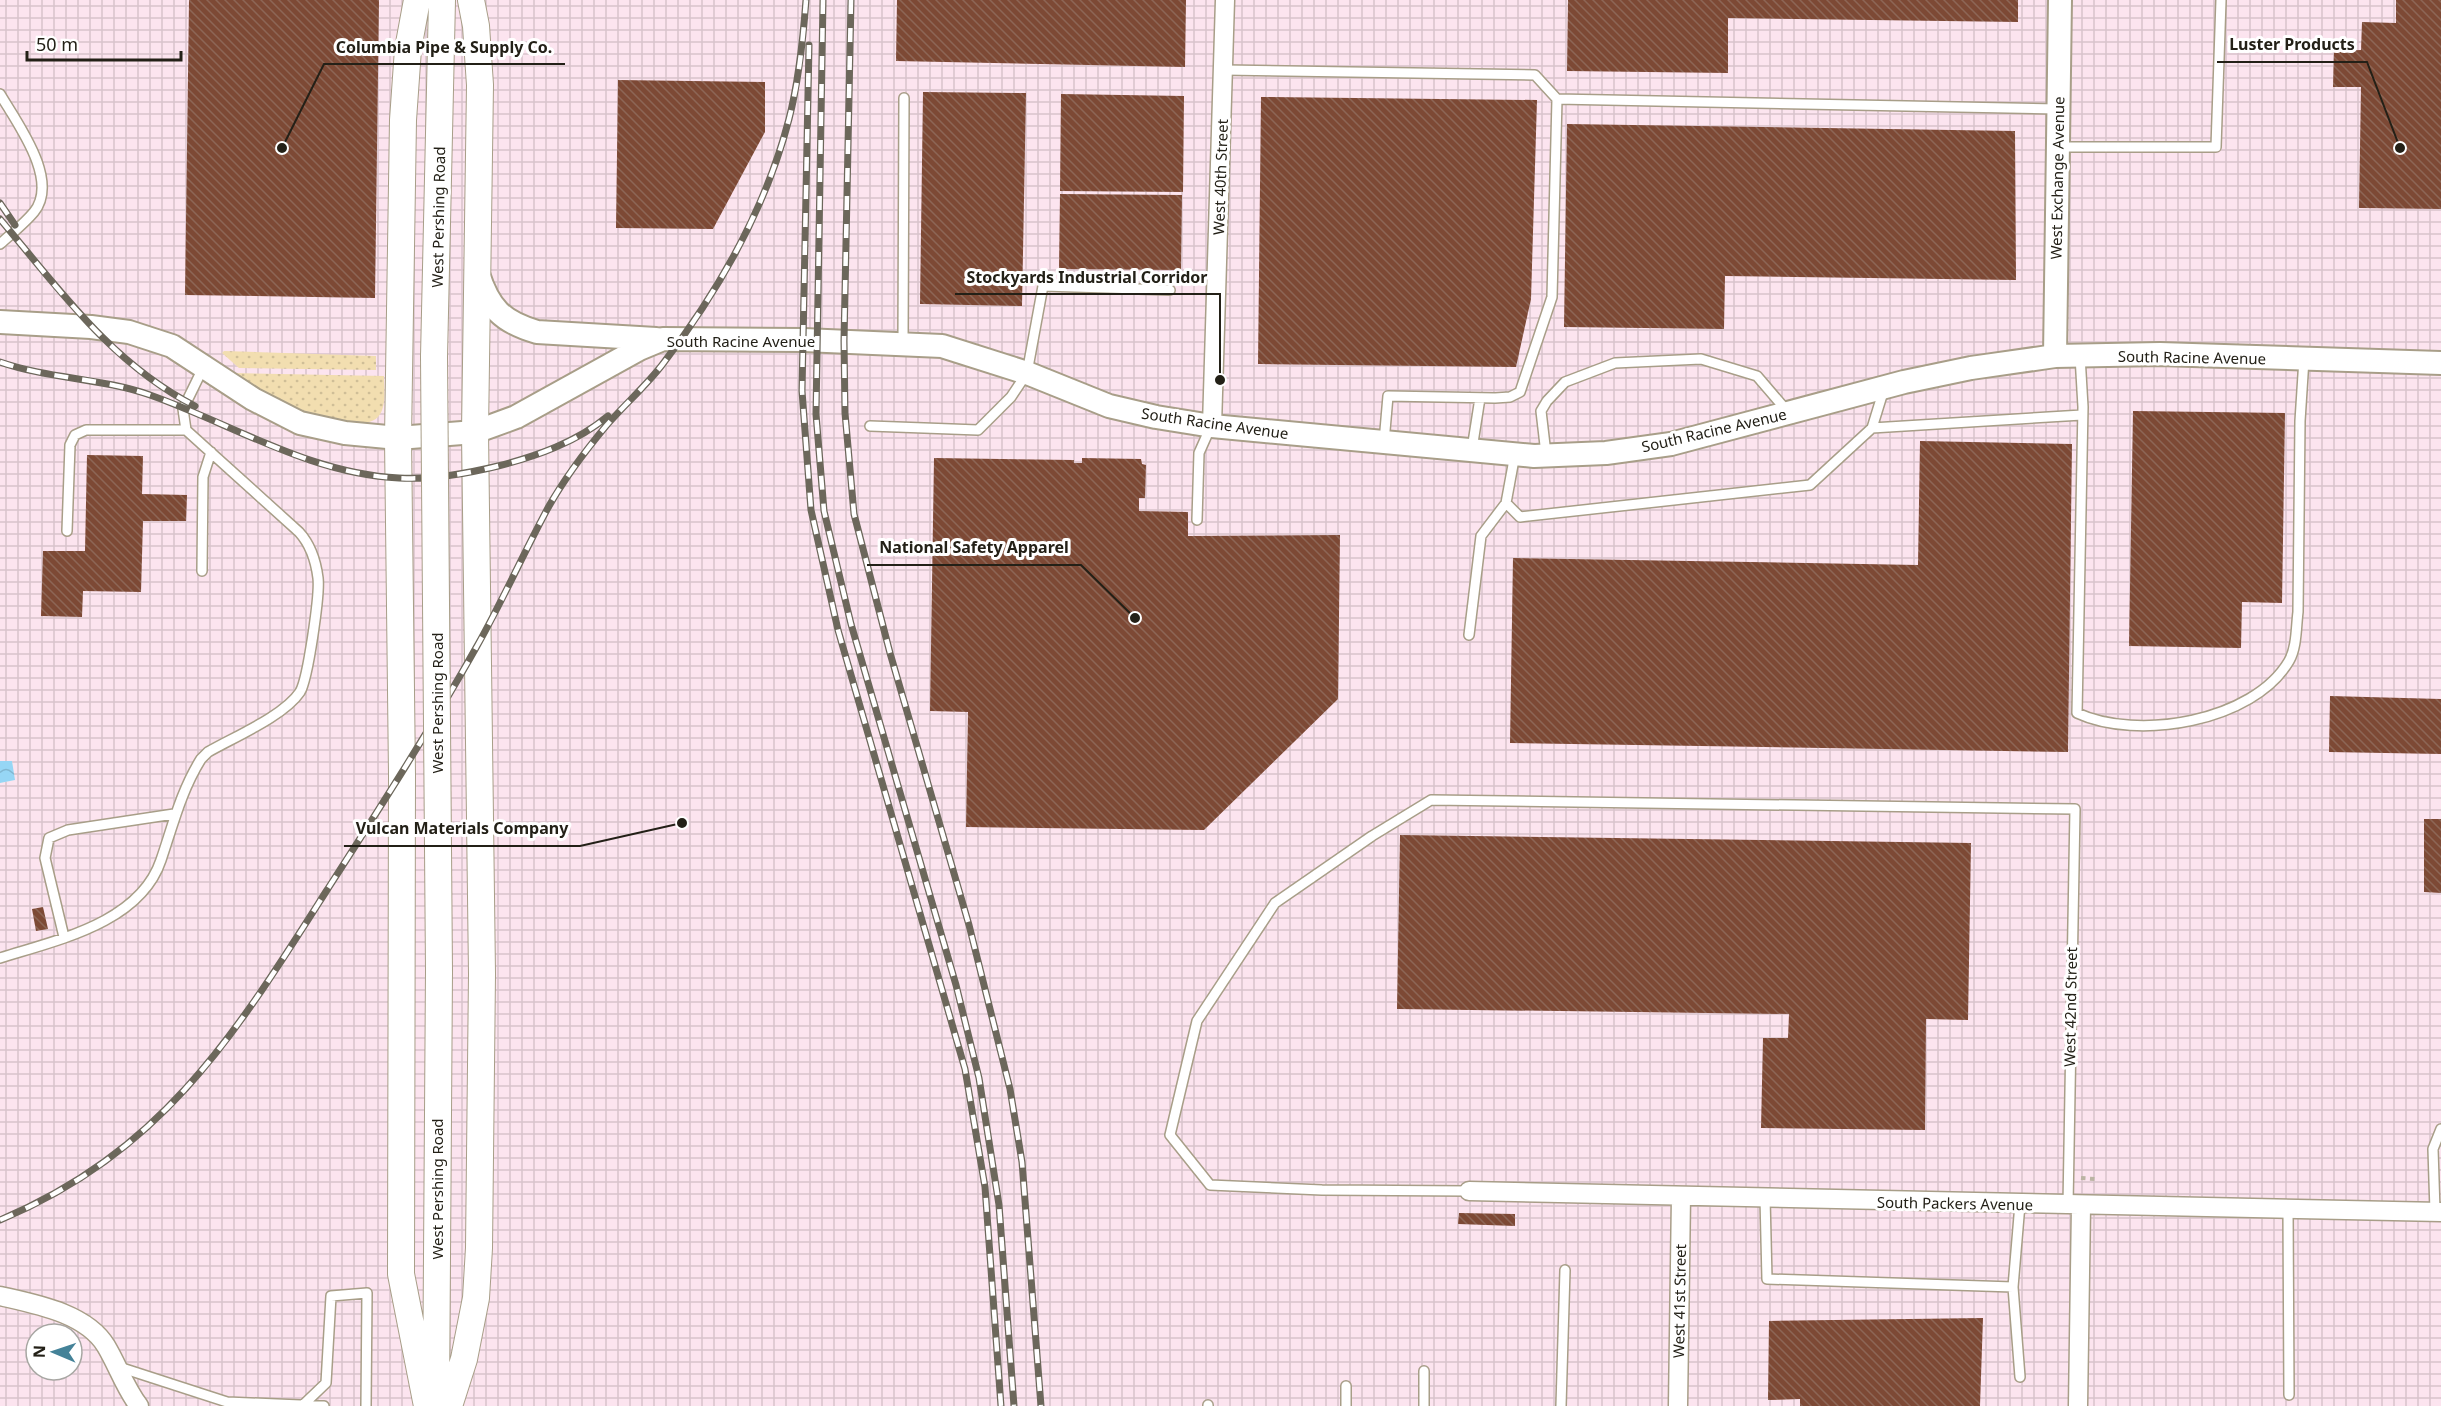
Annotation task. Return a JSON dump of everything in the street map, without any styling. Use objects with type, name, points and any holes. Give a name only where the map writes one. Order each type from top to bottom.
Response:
[{"type":"main road","points":[[417,0],[408,49],[403,120],[398,438],[402,775],[401,1274],[427,1406]]},
{"type":"main road","name":"West Pershing Road","points":[[436,1406],[439,971],[434,357],[442,0]]},
{"type":"main road","points":[[448,1406],[464,1359],[476,1298],[479,1248],[482,974],[475,432],[480,85],[471,0]]},
{"type":"street","name":"West 40th Street","points":[[1212,426],[1225,0]]},
{"type":"street","name":"West Exchange Avenue","points":[[2055,356],[2060,0]]},
{"type":"street","points":[[477,270],[486,298],[499,314],[518,327],[537,332],[663,339]]},
{"type":"street","name":"South Racine Avenue","points":[[0,322],[91,327],[129,332],[172,346],[253,399],[300,423],[345,433],[398,438],[475,432],[516,417],[631,353],[663,339],[942,345],[1027,373],[1109,406],[1212,426],[1546,455],[1606,453],[1671,444],[1885,387],[1971,368],[2055,356],[2160,354],[2441,363]]},
{"type":"street","name":"South Packers Avenue","points":[[1469,1191],[2438,1212]]},
{"type":"street","name":"West 41st Street","points":[[1678,1406],[1681,1196]]},
{"type":"street","name":"West 42nd Street","points":[[2074,1205],[2078,1406]]},
{"type":"street","points":[[0,1296],[60,1313],[83,1324],[104,1342],[130,1395],[139,1406]]},
{"type":"lane","points":[[2057,147],[2216,147],[2221,0]]},
{"type":"lane","points":[[1224,70],[1535,75],[1557,99],[1552,297],[1520,392],[1510,397],[1480,398],[1388,396],[1384,442]]},
{"type":"lane","points":[[0,94],[39,164],[42,196],[35,211],[0,244]]},
{"type":"lane","points":[[903,343],[904,98]]},
{"type":"lane","points":[[1557,99],[2058,109]]},
{"type":"lane","points":[[870,426],[978,430],[1011,398],[1027,373],[1043,286],[1170,290]]},
{"type":"lane","points":[[2080,356],[2082,415],[2077,713],[2094,721],[2143,725],[2188,722],[2226,710],[2263,691],[2289,661],[2295,643],[2298,612],[2300,421],[2304,359]]},
{"type":"lane","points":[[1546,455],[1541,411],[1547,400],[1565,382],[1615,363],[1701,359],[1757,376],[1789,412]]},
{"type":"lane","points":[[0,958],[64,937],[116,915],[140,898],[150,887],[161,861],[174,814],[192,774],[208,752],[284,708],[301,691],[317,600],[318,579],[306,539],[186,430],[183,409],[204,366]]},
{"type":"lane","points":[[1506,503],[1520,517],[1810,485],[1872,428],[1885,387]]},
{"type":"lane","points":[[1472,450],[1480,398]]},
{"type":"lane","points":[[1872,428],[2082,415]]},
{"type":"lane","points":[[1197,520],[1199,453],[1212,426]]},
{"type":"lane","points":[[67,531],[70,446],[75,435],[86,430],[186,430]]},
{"type":"lane","points":[[202,571],[203,477],[211,452]]},
{"type":"lane","points":[[1469,635],[1481,536],[1506,503],[1515,454]]},
{"type":"lane","name":"West 42nd Street","points":[[1469,1191],[1322,1190],[1210,1185],[1170,1135],[1197,1021],[1275,903],[1372,836],[1431,800],[2075,809],[2074,1205]]},
{"type":"lane","points":[[64,937],[45,858],[49,838],[68,830],[174,814]]},
{"type":"lane","points":[[2438,1212],[2433,1149],[2441,1129]]},
{"type":"lane","points":[[1765,1198],[1767,1279],[2013,1287]]},
{"type":"lane","points":[[2020,1204],[2013,1287],[2020,1377]]},
{"type":"lane","points":[[2288,1209],[2289,1395]]},
{"type":"lane","points":[[1561,1406],[1565,1270]]},
{"type":"lane","points":[[303,1405],[326,1383],[331,1296],[367,1293],[366,1406]]},
{"type":"lane","points":[[118,1367],[227,1402],[324,1406]]},
{"type":"lane","points":[[1424,1371],[1424,1406]]},
{"type":"lane","points":[[1346,1386],[1346,1406]]},
{"type":"shaded area","points":[[0,0],[2441,0],[2441,1406],[0,1406],[0,783],[14,780],[12,761],[0,761]]},
{"type":"shaded area","points":[[224,351],[376,356],[376,370],[239,368],[222,353]]},
{"type":"shaded area","points":[[233,373],[384,376],[383,408],[378,417],[362,424],[318,421],[284,408]]},
{"type":"water","points":[[0,761],[12,761],[15,780],[0,783]]},
{"type":"building","points":[[189,0],[379,0],[375,298],[185,295]]},
{"type":"building","points":[[897,0],[1186,0],[1185,67],[896,61]]},
{"type":"building","points":[[1568,0],[2018,0],[2018,22],[1728,18],[1728,73],[1567,71]]},
{"type":"building","points":[[2396,0],[2441,0],[2441,209],[2359,208],[2361,87],[2333,87],[2334,51],[2361,50],[2362,22],[2396,23]]},
{"type":"building","points":[[618,80],[765,82],[765,132],[713,229],[616,228]]},
{"type":"building","points":[[923,92],[1026,93],[1022,306],[920,304]]},
{"type":"building","points":[[1061,94],[1184,96],[1183,192],[1060,191]]},
{"type":"building","points":[[1261,97],[1537,100],[1531,299],[1516,367],[1258,364]]},
{"type":"building","points":[[1567,124],[2015,131],[2016,280],[1725,276],[1724,329],[1564,327]]},
{"type":"building","points":[[1060,194],[1182,195],[1181,270],[1059,269]]},
{"type":"building","points":[[2133,411],[2285,413],[2282,603],[2242,602],[2241,648],[2129,646]]},
{"type":"building","points":[[1920,441],[2072,444],[2068,752],[1510,743],[1513,558],[1918,565]]},
{"type":"building","points":[[87,455],[143,456],[142,494],[187,495],[186,521],[143,521],[141,592],[83,591],[82,617],[41,616],[43,551],[85,551]]},
{"type":"building","points":[[934,458],[1074,460],[1074,463],[1082,463],[1082,458],[1141,459],[1142,464],[1146,465],[1145,498],[1139,498],[1139,511],[1188,512],[1188,536],[1340,535],[1338,699],[1204,830],[966,827],[968,712],[930,711]]},
{"type":"building","points":[[2330,696],[2441,699],[2441,754],[2329,752]]},
{"type":"building","points":[[2424,819],[2441,819],[2441,893],[2424,892]]},
{"type":"building","points":[[1400,835],[1971,843],[1968,1020],[1926,1019],[1925,1130],[1761,1128],[1763,1038],[1788,1038],[1789,1014],[1397,1009]]},
{"type":"building","points":[[43,907],[48,929],[36,931],[32,909]]},
{"type":"building","points":[[1459,1213],[1515,1214],[1515,1226],[1458,1224]]},
{"type":"building","points":[[1983,1318],[1980,1406],[1800,1406],[1800,1399],[1768,1400],[1769,1321]]},
{"type":"railway","points":[[0,1220],[58,1192],[108,1159],[152,1123],[191,1083],[227,1039],[293,943],[404,769],[459,677],[562,485],[583,454],[649,381],[683,337],[721,279],[738,248],[767,185],[789,119],[800,60],[806,0]]},
{"type":"railway","points":[[823,0],[816,414],[824,511],[851,624],[956,985],[979,1078],[999,1205],[1014,1406]]},
{"type":"railway","points":[[851,0],[844,341],[845,413],[854,514],[890,653],[969,925],[1010,1089],[1022,1162],[1041,1406]]},
{"type":"railway","points":[[809,45],[802,391],[811,510],[838,630],[965,1069],[985,1187],[1001,1406]]},
{"type":"railway","points":[[0,203],[15,225]]},
{"type":"railway","points":[[0,219],[66,298],[112,347],[165,389],[195,406]]},
{"type":"railway","points":[[0,362],[37,372],[132,389],[303,458],[366,474],[399,478],[448,476],[513,462],[570,441],[608,416]]},
{"type":"place","name":"Columbia Pipe & Supply Co.","points":[[282,148]]},
{"type":"place","name":"Luster Products","points":[[2400,148]]},
{"type":"place","name":"Stockyards Industrial Corridor","points":[[1220,380]]},
{"type":"place","name":"National Safety Apparel","points":[[1135,618]]},
{"type":"place","name":"Vulcan Materials Company","points":[[682,823]]}]
